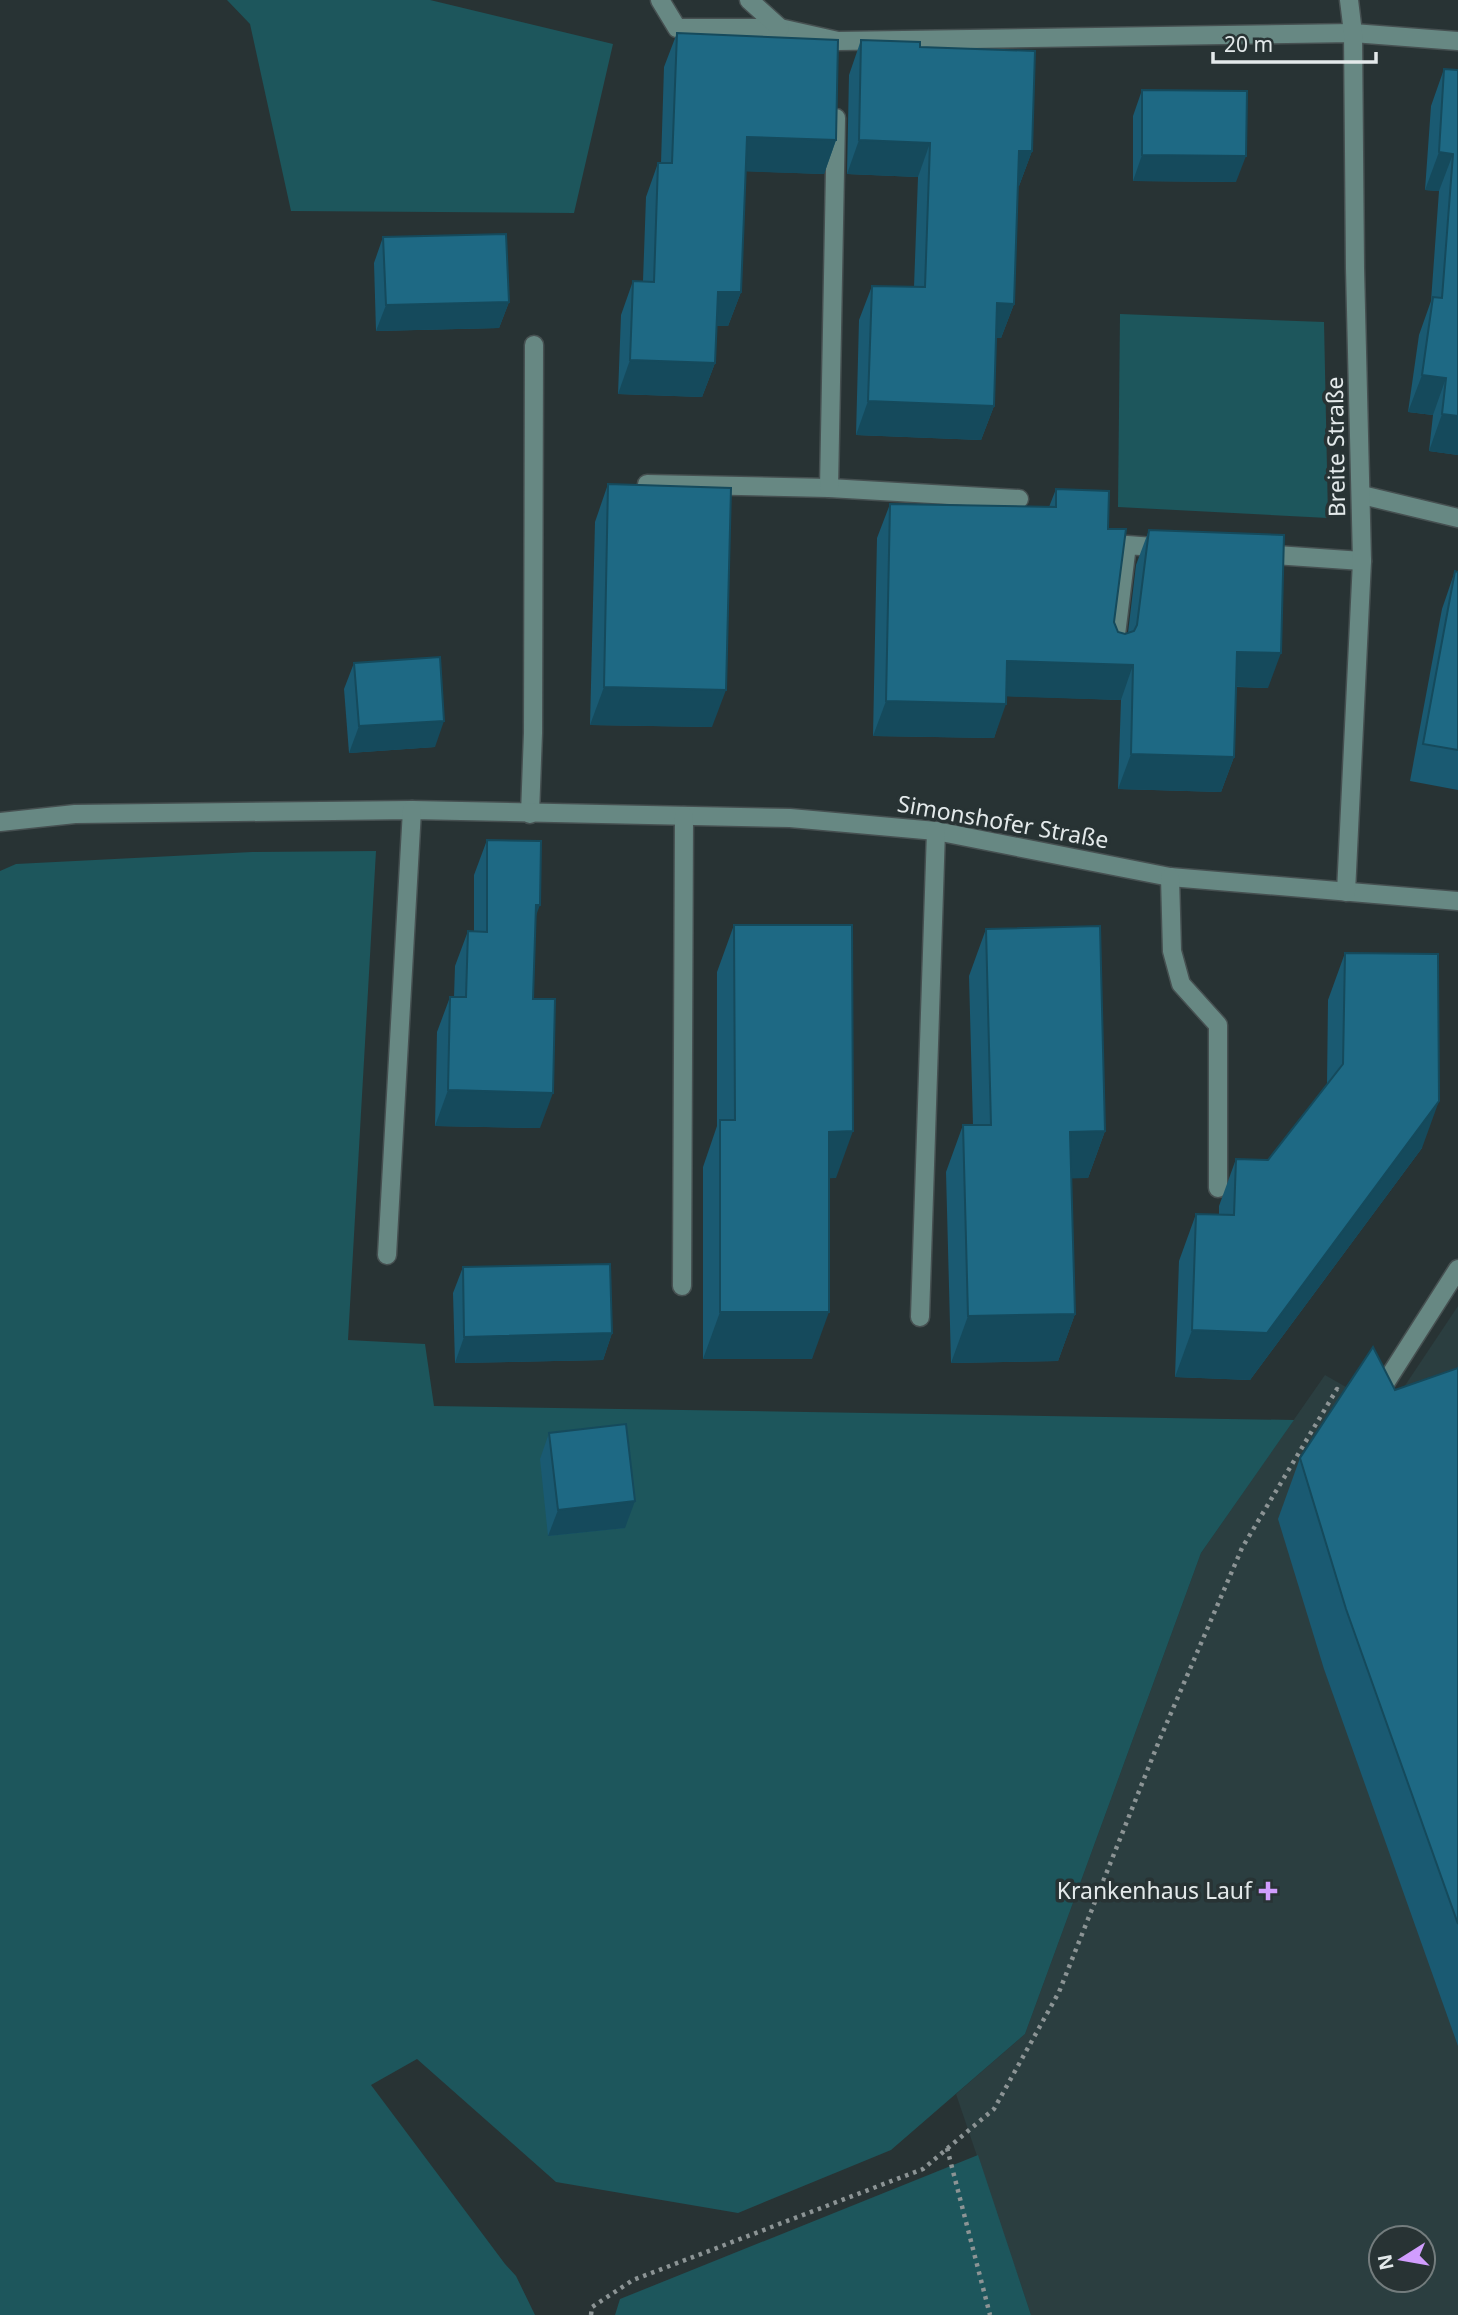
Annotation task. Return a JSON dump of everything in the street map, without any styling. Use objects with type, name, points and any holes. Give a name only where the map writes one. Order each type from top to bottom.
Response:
[{"type":"street","points":[[660,0],[677,28],[780,28],[838,48],[1353,33],[1458,41]]},
{"type":"street","points":[[749,0],[780,28]]},
{"type":"street","name":"Breite Straße","points":[[1346,892],[1362,561],[1353,33],[1349,0]]},
{"type":"street","points":[[829,488],[837,96]]},
{"type":"street","points":[[530,814],[534,733],[534,345]]},
{"type":"street","points":[[646,484],[829,488],[1019,499]]},
{"type":"street","points":[[1362,495],[1458,518]]},
{"type":"street","points":[[1113,658],[1127,545],[1182,549]]},
{"type":"street","points":[[1238,553],[1362,561]]},
{"type":"street","points":[[387,1255],[412,810]]},
{"type":"street","name":"Simonshofer Straße","points":[[0,822],[75,814],[412,810],[790,818],[936,831],[1170,877],[1458,901]]},
{"type":"street","points":[[682,1286],[684,816]]},
{"type":"street","points":[[920,1317],[936,831]]},
{"type":"street","points":[[1170,877],[1172,951],[1181,984],[1218,1025],[1218,1188]]},
{"type":"street","points":[[1371,1405],[1458,1269]]},
{"type":"path","points":[[592,2315],[592,2307],[633,2280],[923,2169],[994,2109],[1059,1992],[1159,1741],[1242,1548],[1337,1389],[1371,1405]]},
{"type":"path","points":[[947,2148],[990,2315]]},
{"type":"shaded area","points":[[227,0],[430,0],[613,44],[574,213],[291,211],[250,24]]},
{"type":"shaded area","points":[[1120,314],[1324,322],[1328,518],[1118,507]]},
{"type":"shaded area","points":[[376,851],[348,1340],[425,1344],[434,1406],[1294,1420],[1201,1553],[1025,2034],[891,2150],[738,2213],[556,2182],[417,2059],[371,2085],[516,2276],[535,2315],[0,2315],[0,871],[16,864],[252,852]]},
{"type":"shaded area","name":"Krankenhaus Lauf","points":[[1458,1306],[1458,2315],[1031,2315],[956,2094],[1025,2034],[1201,1553],[1325,1375],[1388,1411]]},
{"type":"shaded area","points":[[978,2155],[1031,2315],[615,2315],[620,2299]]},
{"type":"building","points":[[677,33],[838,40],[836,140],[747,137],[741,292],[718,292],[715,363],[630,360],[633,281],[654,282],[658,163],[672,163]]},
{"type":"building","points":[[861,40],[920,42],[920,47],[1035,51],[1032,151],[1019,151],[1014,304],[997,303],[994,406],[868,401],[872,286],[925,287],[930,143],[859,140]]},
{"type":"building","points":[[1444,69],[1458,70],[1458,416],[1442,414],[1446,378],[1422,375],[1433,297],[1442,298],[1453,154],[1439,152]]},
{"type":"building","points":[[1142,90],[1247,91],[1246,156],[1142,155]]},
{"type":"building","points":[[506,234],[509,302],[386,305],[383,237]]},
{"type":"building","points":[[608,484],[731,488],[726,690],[604,687]]},
{"type":"building","points":[[1056,489],[1109,491],[1108,529],[1126,529],[1114,622],[1118,632],[1125,634],[1134,631],[1137,625],[1149,530],[1284,535],[1281,653],[1237,652],[1234,757],[1131,754],[1133,665],[1007,661],[1006,704],[886,701],[890,504],[1056,507]]},
{"type":"building","points":[[1455,571],[1458,572],[1458,750],[1423,744]]},
{"type":"building","points":[[440,657],[444,721],[359,726],[354,663]]},
{"type":"building","points":[[487,840],[541,841],[540,905],[536,905],[533,999],[555,999],[553,1093],[448,1090],[450,997],[466,997],[468,931],[487,932]]},
{"type":"building","points":[[734,925],[852,925],[853,1131],[829,1132],[829,1312],[720,1312],[720,1120],[735,1120]]},
{"type":"building","points":[[1100,926],[1105,1131],[1070,1132],[1075,1314],[968,1316],[963,1125],[991,1125],[986,929]]},
{"type":"building","points":[[1345,953],[1438,954],[1439,1101],[1267,1333],[1192,1330],[1196,1214],[1234,1215],[1236,1159],[1268,1160],[1343,1064]]},
{"type":"building","points":[[610,1264],[612,1333],[464,1337],[463,1267]]},
{"type":"building","points":[[1373,1347],[1395,1390],[1458,1368],[1458,1924],[1346,1609],[1300,1458]]},
{"type":"building","points":[[626,1424],[635,1501],[558,1510],[549,1433]]},
{"type":"place","name":"Krankenhaus Lauf","points":[[1268,1891]]}]
